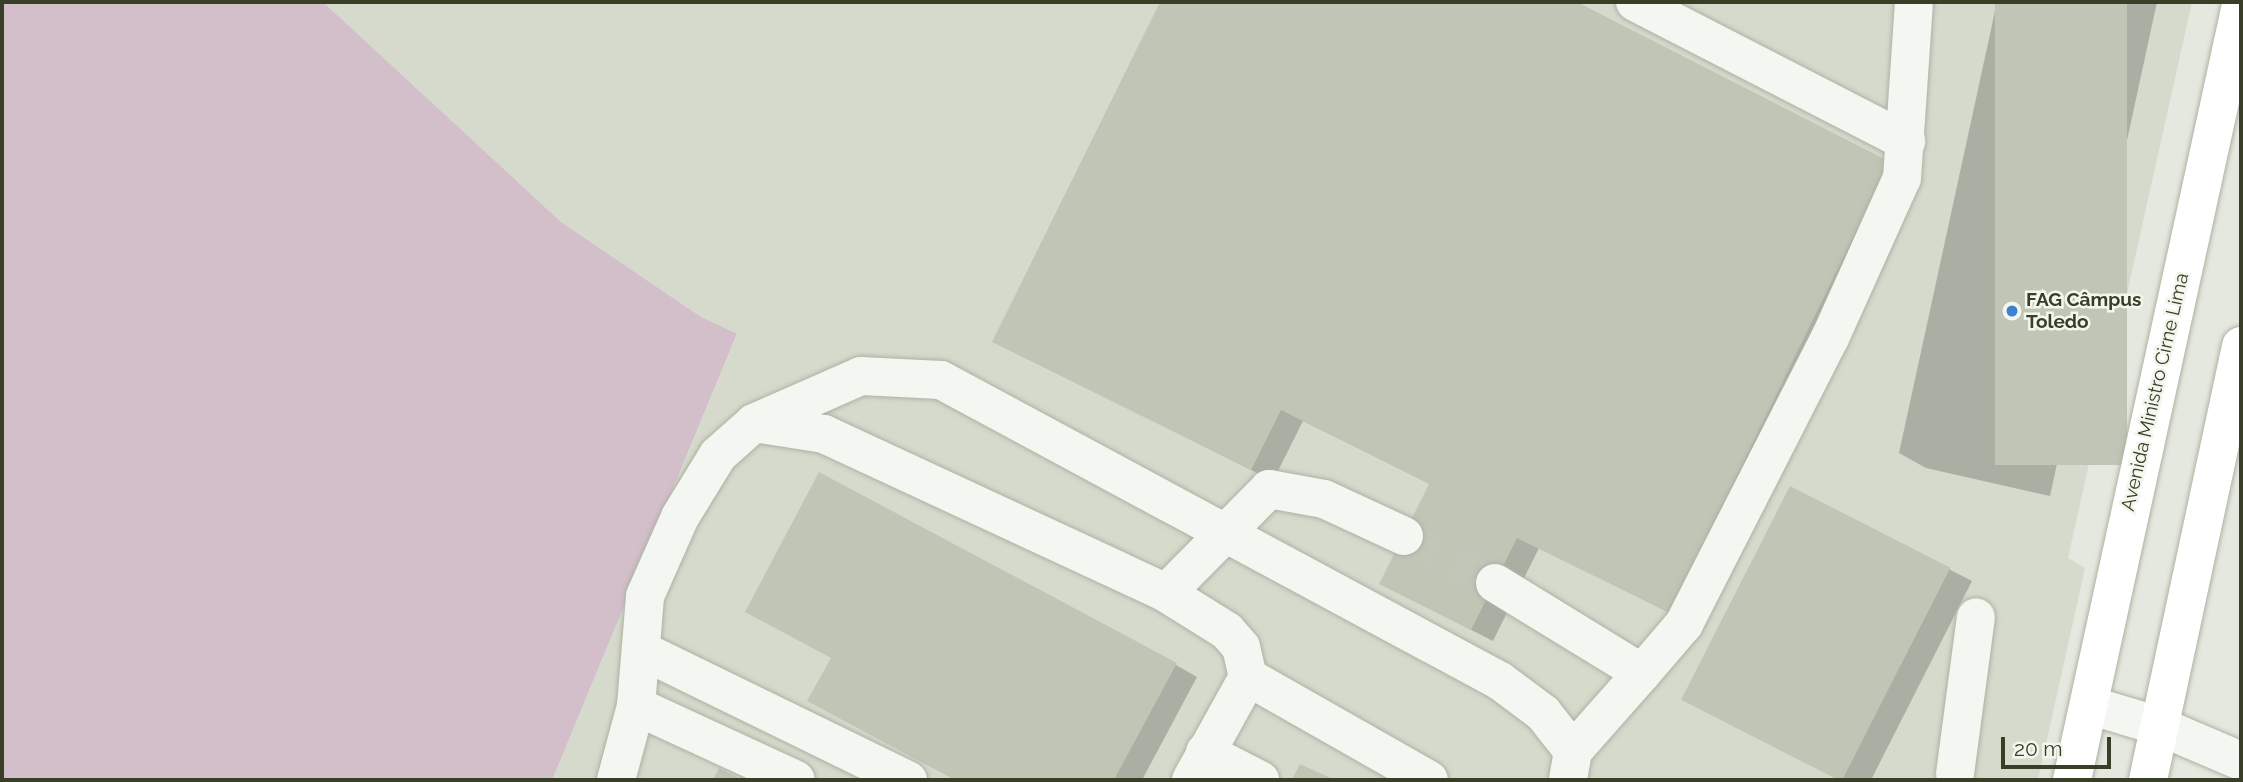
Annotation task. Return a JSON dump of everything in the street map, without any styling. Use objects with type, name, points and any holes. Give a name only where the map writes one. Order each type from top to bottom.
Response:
[{"type":"main road","name":"Avenida Ministro Cirne Lima","points":[[2072,780],[2241,5]]},
{"type":"main road","points":[[2148,780],[2241,346]]},
{"type":"street","points":[[1635,2],[1906,141]]},
{"type":"street","points":[[616,780],[636,706],[643,650],[645,596],[680,517],[718,455],[754,423],[861,376],[941,380],[1500,681],[1543,713],[1570,766],[1684,624],[1830,338],[1902,178],[1914,2]]},
{"type":"street","points":[[754,423],[824,434],[1167,593],[1227,631],[1241,647],[1248,677],[1198,766],[1260,780]]},
{"type":"street","points":[[1167,593],[1221,533],[1269,489],[1324,499],[1404,536]]},
{"type":"street","points":[[1495,583],[1642,673]]},
{"type":"street","points":[[1964,778],[1976,617]]},
{"type":"street","points":[[643,650],[908,780]]},
{"type":"street","points":[[1248,677],[1429,780]]},
{"type":"street","points":[[2089,705],[2159,726],[2241,761]]},
{"type":"street","points":[[636,706],[796,780]]},
{"type":"shaded area","points":[[2,2],[323,2],[561,222],[701,317],[737,334],[552,780],[2,780]]},
{"type":"shaded area","points":[[323,2],[2192,2],[2068,558],[2085,568],[2038,780],[552,780],[737,335],[701,317],[561,222]]},
{"type":"building","points":[[1160,2],[1577,2],[1890,162],[1670,613],[1517,538],[1471,630],[1379,584],[1429,484],[1281,410],[1251,470],[992,342]]},
{"type":"building","points":[[1995,2],[2127,2],[2127,465],[1995,465]]},
{"type":"building","points":[[819,472],[1177,663],[1114,780],[955,780],[807,701],[831,658],[745,612]]},
{"type":"building","points":[[1790,486],[1950,568],[1842,780],[1681,700]]},
{"type":"building","points":[[1300,764],[1335,780],[1292,780]]},
{"type":"building","points":[[719,768],[742,780],[713,780]]},
{"type":"tunnel","points":[[1404,536],[1495,583]]},
{"type":"place","name":"FAG Câmpus Toledo","points":[[2012,311]]}]
